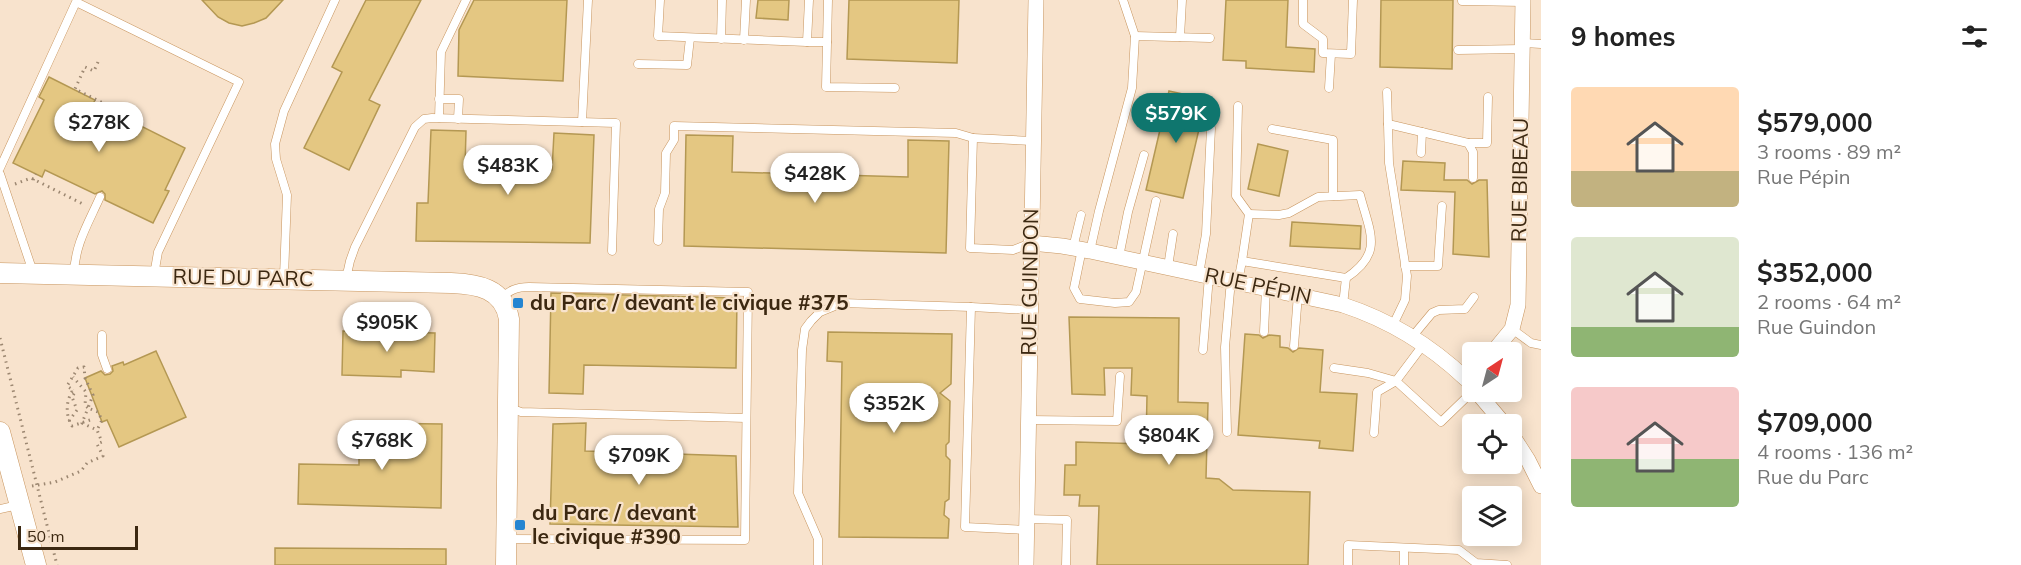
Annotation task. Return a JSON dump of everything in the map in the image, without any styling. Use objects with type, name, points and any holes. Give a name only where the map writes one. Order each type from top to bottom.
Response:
[{"type":"street","name":"RUE GUINDON","points":[[1026,565],[1036,0]]},
{"type":"street","name":"RUE BIBEAU","points":[[1501,342],[1512,329],[1517,312],[1519,289],[1523,1]]},
{"type":"street","name":"RUE PÉPIN","points":[[1031,243],[1082,249],[1343,305],[1367,313],[1393,326],[1418,341],[1462,375]]},
{"type":"street","name":"RUE DU PARC","points":[[0,273],[466,283],[488,288],[501,299]]},
{"type":"street","points":[[501,299],[506,306],[509,319],[506,565]]},
{"type":"street","points":[[1486,402],[1496,414]]},
{"type":"street","points":[[0,432],[10,506],[36,565]]},
{"type":"street","points":[[1522,451],[1541,486]]},
{"type":"lane","points":[[284,279],[287,195],[276,159],[275,144],[284,111],[335,0]]},
{"type":"lane","points":[[439,118],[441,52],[466,0]]},
{"type":"lane","points":[[582,122],[588,0]]},
{"type":"lane","points":[[660,0],[658,36],[827,42]]},
{"type":"lane","points":[[721,39],[722,0]]},
{"type":"lane","points":[[744,40],[746,0]]},
{"type":"lane","points":[[807,42],[809,0]]},
{"type":"lane","points":[[828,0],[826,87],[895,88]]},
{"type":"lane","points":[[1123,0],[1135,36],[1132,88],[1099,211],[1082,249],[1074,288],[1080,299],[1115,303],[1129,302],[1136,292],[1156,201]]},
{"type":"lane","points":[[1180,37],[1182,0]]},
{"type":"lane","points":[[1303,0],[1303,24],[1323,39],[1323,53],[1331,54],[1352,54],[1353,0]]},
{"type":"lane","points":[[1462,1],[1523,1]]},
{"type":"lane","points":[[0,168],[76,2],[240,82],[158,252],[154,276]]},
{"type":"lane","points":[[1135,36],[1210,38]]},
{"type":"lane","points":[[638,64],[687,65],[690,38]]},
{"type":"lane","points":[[1458,50],[1541,44]]},
{"type":"lane","points":[[1329,88],[1331,54]]},
{"type":"lane","points":[[1387,92],[1389,163],[1405,266],[1407,294],[1403,308],[1393,326]]},
{"type":"lane","points":[[1388,124],[1468,143],[1487,143],[1488,97]]},
{"type":"lane","points":[[439,99],[459,99],[458,118]]},
{"type":"lane","points":[[1227,432],[1225,346],[1249,214],[1236,196],[1238,106]]},
{"type":"lane","points":[[346,280],[355,247],[415,127],[424,119],[616,123],[612,251]]},
{"type":"lane","points":[[658,241],[659,209],[665,193],[666,153],[674,140],[674,126],[956,133],[973,138],[1033,141]]},
{"type":"lane","points":[[1203,350],[1211,128]]},
{"type":"lane","points":[[1272,129],[1333,140],[1333,196]]},
{"type":"lane","points":[[1421,153],[1422,132]]},
{"type":"lane","points":[[973,138],[970,248],[1013,250],[1031,243]]},
{"type":"lane","points":[[1468,143],[1473,152],[1473,178]]},
{"type":"lane","points":[[1119,257],[1128,212],[1144,156]]},
{"type":"lane","points":[[0,174],[27,250],[33,274]]},
{"type":"lane","points":[[1242,261],[1346,278],[1368,260],[1371,243],[1360,195],[1318,197],[1288,213],[1279,215],[1249,214]]},
{"type":"lane","points":[[74,275],[76,251],[100,197]]},
{"type":"lane","points":[[1405,266],[1438,266],[1442,206]]},
{"type":"lane","points":[[1081,215],[1082,249]]},
{"type":"lane","points":[[1168,267],[1173,234]]},
{"type":"lane","points":[[1343,305],[1346,278]]},
{"type":"lane","points":[[501,299],[510,291],[529,286],[748,292],[745,540],[507,539]]},
{"type":"lane","points":[[1264,332],[1266,287]]},
{"type":"lane","points":[[1294,346],[1298,294]]},
{"type":"lane","points":[[1374,433],[1377,393],[1396,381],[1432,313],[1439,310],[1465,309],[1474,297]]},
{"type":"lane","points":[[818,565],[818,539],[798,493],[802,350],[806,329],[820,312],[842,303],[1030,310]]},
{"type":"lane","points":[[971,307],[965,527],[1067,520],[1066,565]]},
{"type":"lane","points":[[1512,329],[1532,343],[1541,345]]},
{"type":"lane","points":[[102,335],[102,355],[107,369]]},
{"type":"lane","points":[[1334,368],[1368,373],[1396,381],[1441,422],[1462,396]]},
{"type":"lane","points":[[1028,420],[1118,421],[1120,376]]},
{"type":"lane","points":[[508,407],[521,412],[746,418]]},
{"type":"lane","points":[[1348,565],[1348,545],[1459,550],[1476,563],[1507,565]]},
{"type":"lane","points":[[1404,548],[1404,565]]},
{"type":"lane","points":[[1466,556],[1466,565]]},
{"type":"path","points":[[98,62],[94,71],[85,67],[75,89],[117,110]]},
{"type":"path","points":[[33,180],[36,174]]},
{"type":"path","points":[[13,184],[31,178],[94,210]]},
{"type":"path","points":[[0,338],[57,565]]},
{"type":"path","points":[[73,390],[67,386],[78,368],[84,367],[85,378],[93,395],[82,423]]},
{"type":"path","points":[[73,376],[86,392],[85,405],[98,412],[102,420],[97,430]]},
{"type":"path","points":[[73,390],[75,392],[72,397],[77,410],[86,414]]},
{"type":"path","points":[[73,390],[67,400],[69,421],[72,426],[90,420]]},
{"type":"path","points":[[69,421],[77,410]]},
{"type":"path","points":[[32,486],[54,482],[81,471],[87,463],[103,456],[97,444],[102,442],[97,430],[82,423]]},
{"type":"building","points":[[202,0],[283,0],[266,18],[242,26],[218,17]]},
{"type":"building","points":[[366,0],[421,0],[369,100],[380,105],[349,170],[304,148],[342,72],[332,67]]},
{"type":"building","points":[[474,0],[567,0],[563,81],[458,76],[459,30]]},
{"type":"building","points":[[758,0],[789,0],[788,20],[756,18]]},
{"type":"building","points":[[849,0],[959,0],[957,63],[847,59]]},
{"type":"building","points":[[1226,0],[1288,0],[1286,47],[1315,49],[1314,72],[1246,68],[1246,61],[1223,60]]},
{"type":"building","points":[[1381,0],[1453,0],[1452,69],[1380,67]]},
{"type":"building","points":[[49,77],[95,100],[87,116],[129,136],[135,123],[185,148],[165,190],[169,191],[153,223],[105,200],[105,194],[102,191],[95,194],[45,170],[42,177],[13,163],[44,100],[39,97]]},
{"type":"building","points":[[1169,91],[1206,99],[1183,198],[1146,190]]},
{"type":"building","points":[[431,130],[466,131],[465,168],[552,170],[554,133],[594,135],[590,243],[416,241],[417,203],[428,203]]},
{"type":"building","points":[[686,135],[733,136],[732,172],[908,177],[908,140],[949,141],[946,253],[684,246]]},
{"type":"building","points":[[1258,144],[1288,151],[1279,196],[1248,189]]},
{"type":"building","points":[[1403,161],[1445,163],[1444,180],[1467,180],[1472,184],[1479,180],[1487,180],[1489,257],[1453,254],[1455,192],[1401,190]]},
{"type":"building","points":[[1292,222],[1361,226],[1360,249],[1290,246]]},
{"type":"building","points":[[551,293],[737,298],[736,368],[584,365],[583,394],[549,393]]},
{"type":"building","points":[[1069,317],[1179,318],[1178,402],[1208,403],[1206,478],[1219,479],[1233,490],[1310,492],[1308,565],[1097,565],[1099,506],[1079,506],[1080,495],[1064,495],[1065,465],[1076,465],[1076,442],[1146,444],[1147,396],[1131,395],[1132,368],[1104,368],[1105,395],[1072,394]]},
{"type":"building","points":[[343,331],[435,333],[434,372],[401,370],[401,377],[342,375]]},
{"type":"building","points":[[828,332],[952,334],[951,384],[940,393],[950,401],[949,442],[946,445],[946,456],[950,460],[949,499],[945,502],[944,515],[949,519],[948,538],[839,537],[842,362],[827,361]]},
{"type":"building","points":[[1245,334],[1259,335],[1263,338],[1269,335],[1280,336],[1280,347],[1288,348],[1293,352],[1299,348],[1323,350],[1320,392],[1357,394],[1353,451],[1319,448],[1320,441],[1238,435]]},
{"type":"building","points":[[156,351],[186,417],[119,447],[107,420],[102,422],[85,378],[101,371],[105,375],[110,374],[113,371],[112,366],[123,362],[124,365]]},
{"type":"building","points":[[365,423],[442,424],[441,508],[298,504],[299,464],[359,465],[359,450],[364,451]]},
{"type":"building","points":[[586,423],[585,451],[736,456],[738,527],[550,524],[553,424]]},
{"type":"building","points":[[275,548],[446,549],[446,565],[275,565]]},
{"type":"place","name":"du Parc / devant le civique #375","points":[[518,303]]},
{"type":"place","name":"du Parc / devant le civique #390","points":[[520,525]]}]
